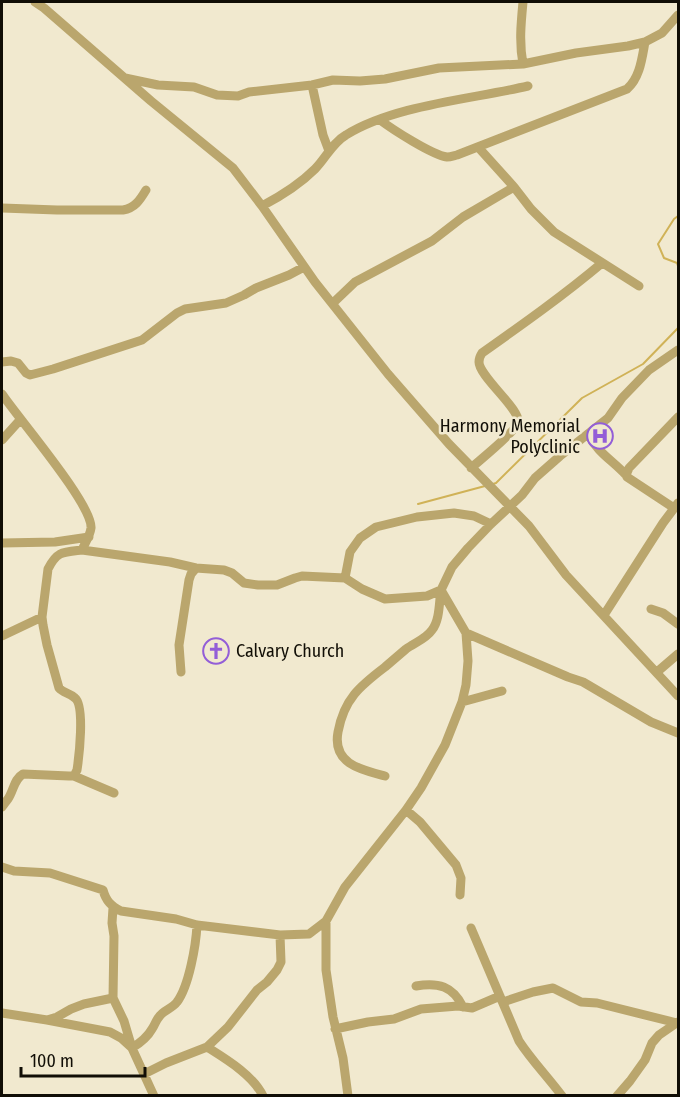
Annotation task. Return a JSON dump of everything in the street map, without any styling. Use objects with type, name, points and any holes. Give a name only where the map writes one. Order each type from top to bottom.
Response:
[{"type":"street","points":[[35,2],[47,5],[125,78],[233,168],[304,267],[388,374],[471,468],[529,526],[566,575],[678,696]]},
{"type":"street","points":[[523,2],[520,35],[523,64]]},
{"type":"street","points":[[125,78],[158,85],[194,87],[231,97],[249,92],[312,85],[333,80],[386,79],[440,68],[523,64],[645,42],[662,33],[678,15]]},
{"type":"street","points":[[380,120],[418,144],[447,157],[457,156],[627,89],[634,84],[645,42]]},
{"type":"street","points":[[312,85],[322,135],[329,151]]},
{"type":"street","points":[[262,206],[300,182],[316,168],[334,144],[346,135],[380,120],[416,109],[528,86]]},
{"type":"street","points":[[478,147],[531,209],[554,232],[639,286]]},
{"type":"street","points":[[333,303],[355,282],[432,241],[463,217],[514,187]]},
{"type":"street","points":[[2,208],[128,209],[141,199],[146,190]]},
{"type":"street","points":[[471,468],[510,433],[519,420],[480,368],[478,360],[482,353],[576,285],[602,263]]},
{"type":"street","points":[[2,362],[18,363],[30,375],[108,351],[142,340],[185,309],[226,303],[304,267]]},
{"type":"street","points":[[385,776],[350,765],[342,756],[339,748],[337,738],[339,726],[345,707],[355,692],[407,648],[430,634],[435,627],[441,590],[452,567],[491,524],[522,495],[535,478],[608,418],[622,398],[649,370],[678,350]]},
{"type":"street","points":[[2,394],[48,454],[86,510],[92,527],[82,550]]},
{"type":"street","points":[[626,475],[629,468],[678,417]]},
{"type":"street","points":[[2,440],[20,420]]},
{"type":"street","points":[[588,434],[602,454],[617,465],[627,477],[676,506],[604,615]]},
{"type":"street","points":[[345,578],[350,552],[360,538],[376,527],[417,517],[454,513],[474,516],[491,524]]},
{"type":"street","points":[[2,543],[55,542],[88,537]]},
{"type":"street","points":[[74,776],[80,752],[79,703],[76,698],[62,692],[59,688],[46,645],[42,617],[48,569],[59,553],[82,550],[170,562],[196,568],[224,570],[232,573],[244,583],[271,586],[302,576],[345,578],[362,589],[385,598],[427,596],[441,590]]},
{"type":"street","points":[[181,672],[179,645],[182,622],[189,580],[196,568]]},
{"type":"street","points":[[2,867],[14,871],[50,873],[103,890],[113,908],[121,911],[176,919],[197,925],[280,935],[309,933],[326,921],[345,887],[421,788],[445,745],[462,702],[468,661],[466,633],[441,590]]},
{"type":"street","points":[[651,609],[663,613],[678,624]]},
{"type":"street","points":[[2,636],[42,617]]},
{"type":"street","points":[[466,633],[583,682],[651,722],[678,733]]},
{"type":"street","points":[[657,672],[678,654]]},
{"type":"street","points":[[462,702],[502,691]]},
{"type":"street","points":[[2,807],[8,800],[19,776],[23,774],[74,776],[114,792]]},
{"type":"street","points":[[406,810],[420,822],[456,865],[461,878],[460,895]]},
{"type":"street","points":[[113,908],[113,998],[124,1021],[132,1048],[154,1095]]},
{"type":"street","points":[[326,921],[326,970],[348,1095]]},
{"type":"street","points":[[132,1048],[143,1041],[154,1027],[158,1017],[179,1000],[186,985],[196,942],[197,925]]},
{"type":"street","points":[[471,928],[519,1041],[562,1095]]},
{"type":"street","points":[[144,1074],[207,1047],[228,1027],[257,990],[277,970],[281,962],[280,935]]},
{"type":"street","points":[[416,986],[438,986],[451,990],[459,998],[463,1007]]},
{"type":"street","points":[[335,1029],[394,1019],[421,1009],[458,1006],[472,1008],[552,988],[581,1002],[597,1003],[678,1022]]},
{"type":"street","points":[[47,1020],[84,1004],[113,998]]},
{"type":"street","points":[[2,1013],[110,1032],[132,1048]]},
{"type":"street","points":[[617,1095],[630,1082],[645,1060],[652,1043],[659,1035],[678,1022]]},
{"type":"street","points":[[207,1047],[250,1078],[263,1095]]},
{"type":"waterway","points":[[678,216],[658,244],[664,258],[677,263],[678,266]]},
{"type":"waterway","points":[[493,484],[582,398],[643,364],[678,328]]},
{"type":"waterway","points":[[418,504],[485,486]]},
{"type":"place","name":"Harmony Memorial Polyclinic","points":[[600,436]]},
{"type":"place","name":"Calvary Church","points":[[216,651]]}]
